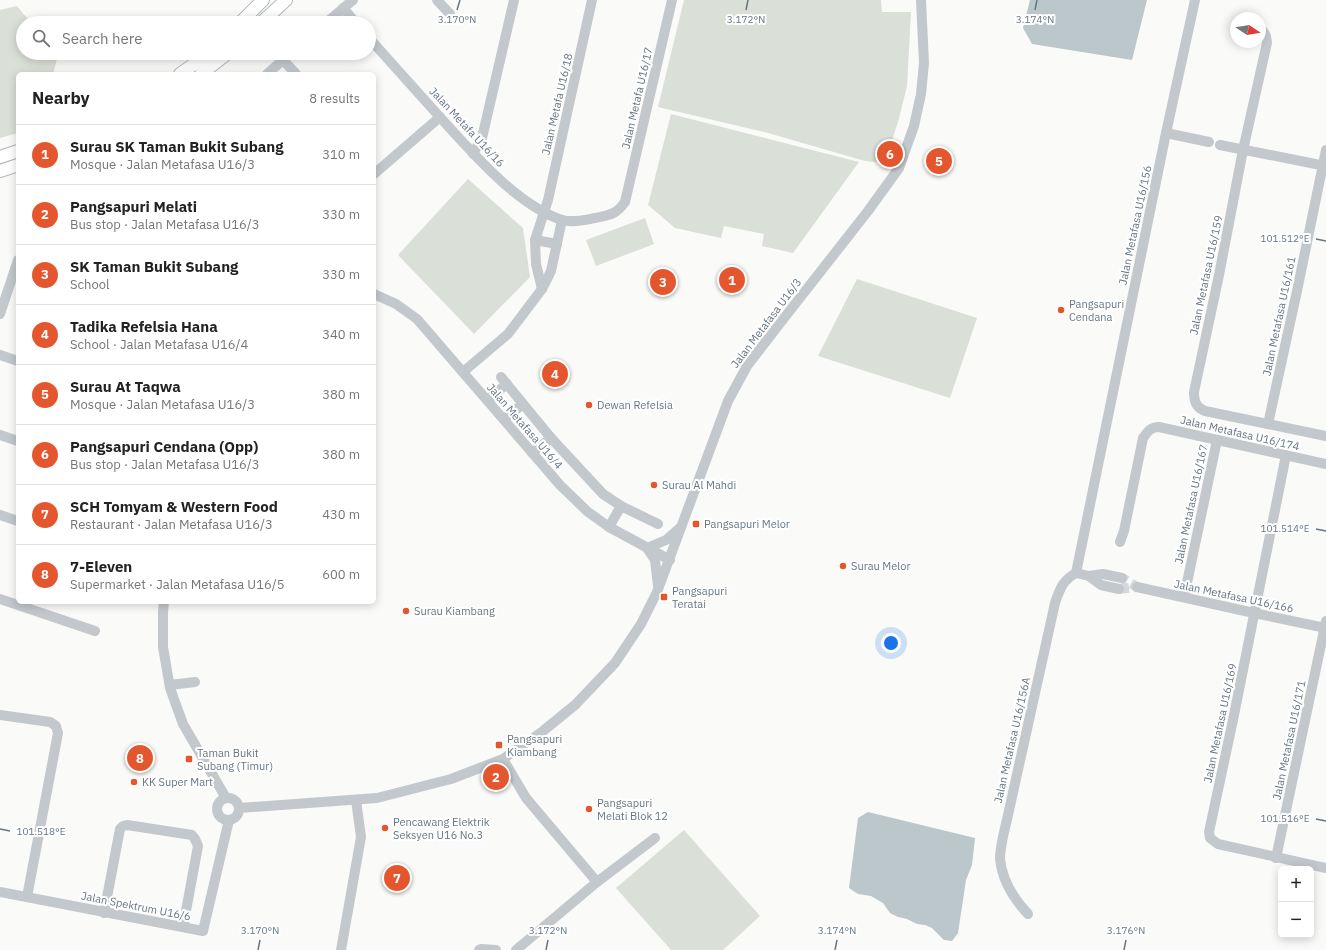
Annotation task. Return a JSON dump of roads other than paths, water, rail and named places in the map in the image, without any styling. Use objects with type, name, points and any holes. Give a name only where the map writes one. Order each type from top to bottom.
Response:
[{"type":"main road","points":[[247,16],[263,0]]},
{"type":"main road","points":[[269,16],[286,0]]},
{"type":"main road","points":[[183,72],[200,60]]},
{"type":"main road","points":[[204,72],[219,60]]},
{"type":"main road","points":[[0,157],[16,151]]},
{"type":"main road","points":[[0,171],[16,166]]},
{"type":"street","points":[[333,16],[353,0]]},
{"type":"street","points":[[437,0],[450,14]]},
{"type":"street","points":[[473,154],[482,138],[514,0]]},
{"type":"street","name":"Jalan Metafa U16/18","points":[[542,288],[536,264],[536,240],[545,212],[592,0]]},
{"type":"street","name":"Jalan Metafa U16/17","points":[[625,202],[672,0]]},
{"type":"street","name":"Jalan Metafasa U16/3","points":[[238,808],[377,798],[451,779],[504,759],[543,731],[575,705],[615,663],[641,624],[658,588],[670,560],[728,401],[747,366],[868,211],[899,168],[914,126],[921,94],[924,63],[921,0]]},
{"type":"street","name":"Jalan Metafasa U16/156","points":[[1076,573],[1166,133],[1195,0]]},
{"type":"street","points":[[342,8],[349,16]]},
{"type":"street","name":"Jalan Metafasa U16/159","points":[[1266,36],[1266,47]]},
{"type":"street","name":"Jalan Metafa U16/16","points":[[376,46],[473,154],[500,180],[524,200],[562,220],[574,221],[610,215],[620,210],[625,202]]},
{"type":"street","name":"Jalan Metafasa U16/159","points":[[1266,48],[1243,150],[1219,275],[1194,392],[1194,399],[1196,405],[1205,411],[1268,424]]},
{"type":"street","points":[[268,72],[282,60]]},
{"type":"street","points":[[289,60],[295,72]]},
{"type":"street","points":[[376,168],[440,117]]},
{"type":"street","points":[[1166,133],[1208,142]]},
{"type":"street","points":[[1220,145],[1324,166]]},
{"type":"street","name":"Jalan Metafasa U16/161","points":[[1268,424],[1324,166],[1326,150]]},
{"type":"street","points":[[464,372],[508,334],[542,288],[551,271],[562,220]]},
{"type":"street","points":[[536,240],[557,244]]},
{"type":"street","points":[[0,314],[15,279]]},
{"type":"street","name":"Jalan Metafasa U16/4","points":[[376,295],[396,304],[417,319],[560,485],[588,512],[609,527],[670,560]]},
{"type":"street","points":[[0,355],[16,360]]},
{"type":"street","name":"Jalan Metafasa U16/4","points":[[487,400],[504,380],[550,438],[603,494],[621,506],[658,524]]},
{"type":"street","points":[[504,419],[523,404]]},
{"type":"street","points":[[1268,424],[1326,436]]},
{"type":"street","name":"Jalan Metafasa U16/174","points":[[1120,542],[1124,531],[1143,438],[1149,429],[1160,427],[1326,464]]},
{"type":"street","points":[[0,435],[16,439]]},
{"type":"street","points":[[532,453],[550,438]]},
{"type":"street","name":"Jalan Metafasa U16/167","points":[[1184,597],[1217,440]]},
{"type":"street","name":"Jalan Metafasa U16/169","points":[[1276,858],[1218,844],[1210,838],[1209,832],[1233,723],[1286,455]]},
{"type":"street","points":[[609,527],[621,506]]},
{"type":"street","points":[[0,515],[16,520]]},
{"type":"street","points":[[658,588],[655,560],[648,548],[666,540],[682,525]]},
{"type":"street","points":[[1076,573],[1088,576],[1101,585],[1119,589]]},
{"type":"street","name":"Jalan Metafasa U16/156A","points":[[1028,914],[1015,899],[1005,877],[1000,859],[1001,850],[1055,603],[1064,582],[1076,573]]},
{"type":"street","points":[[1088,576],[1103,574],[1122,578]]},
{"type":"street","name":"Jalan Metafasa U16/166","points":[[1137,587],[1254,613],[1326,625]]},
{"type":"street","points":[[0,599],[95,631]]},
{"type":"street","points":[[164,604],[162,612],[163,647],[170,685],[183,724],[226,798],[235,801],[238,808],[236,816],[229,820],[221,818],[217,810],[219,802],[226,798]]},
{"type":"street","name":"Jalan Metafasa U16/171","points":[[1276,858],[1326,625]]},
{"type":"street","points":[[170,685],[195,682]]},
{"type":"street","points":[[0,714],[50,722],[56,726],[58,733],[27,897]]},
{"type":"street","points":[[504,759],[526,798],[598,882]]},
{"type":"street","points":[[341,950],[361,837],[356,800]]},
{"type":"street","name":"Jalan Spektrum U16/6","points":[[0,892],[203,931],[229,820]]},
{"type":"street","points":[[104,913],[120,829],[127,825],[159,829],[192,835],[196,839],[198,846],[183,927]]},
{"type":"street","points":[[516,950],[598,882],[655,838]]},
{"type":"street","points":[[1276,858],[1326,868]]},
{"type":"street","points":[[479,950],[496,950]]},
{"type":"tunnel","points":[[1119,589],[1137,587],[1122,578]]},
{"type":"place","name":"Pangsapuri Cendana (Opp)","points":[[890,154]]},
{"type":"place","name":"Surau At Taqwa","points":[[939,161]]},
{"type":"place","name":"Surau SK Taman Bukit Subang","points":[[732,280]]},
{"type":"place","name":"SK Taman Bukit Subang","points":[[663,282]]},
{"type":"place","name":"Pangsapuri Cendana","points":[[1061,310]]},
{"type":"place","name":"Tadika Refelsia Hana","points":[[555,374]]},
{"type":"place","name":"Dewan Refelsia","points":[[589,405]]},
{"type":"place","name":"Surau Al Mahdi","points":[[654,485]]},
{"type":"place","name":"Pangsapuri Melor","points":[[696,524]]},
{"type":"place","name":"Surau Melor","points":[[843,566]]},
{"type":"place","name":"Pangsapuri Teratai","points":[[664,597]]},
{"type":"place","name":"Surau Kiambang","points":[[406,611]]},
{"type":"place","name":"Pangsapuri Kiambang","points":[[499,745]]},
{"type":"place","name":"7-Eleven","points":[[140,758]]},
{"type":"place","name":"Taman Bukit Subang (Timur)","points":[[189,759]]},
{"type":"place","name":"Pangsapuri Melati","points":[[496,777]]},
{"type":"place","name":"KK Super Mart","points":[[134,782]]},
{"type":"place","name":"Pangsapuri Melati Blok 12","points":[[589,809]]},
{"type":"place","name":"Pencawang Elektrik Seksyen U16 No.3","points":[[385,828]]},
{"type":"place","name":"SCH Tomyam & Western Food","points":[[397,878]]}]
